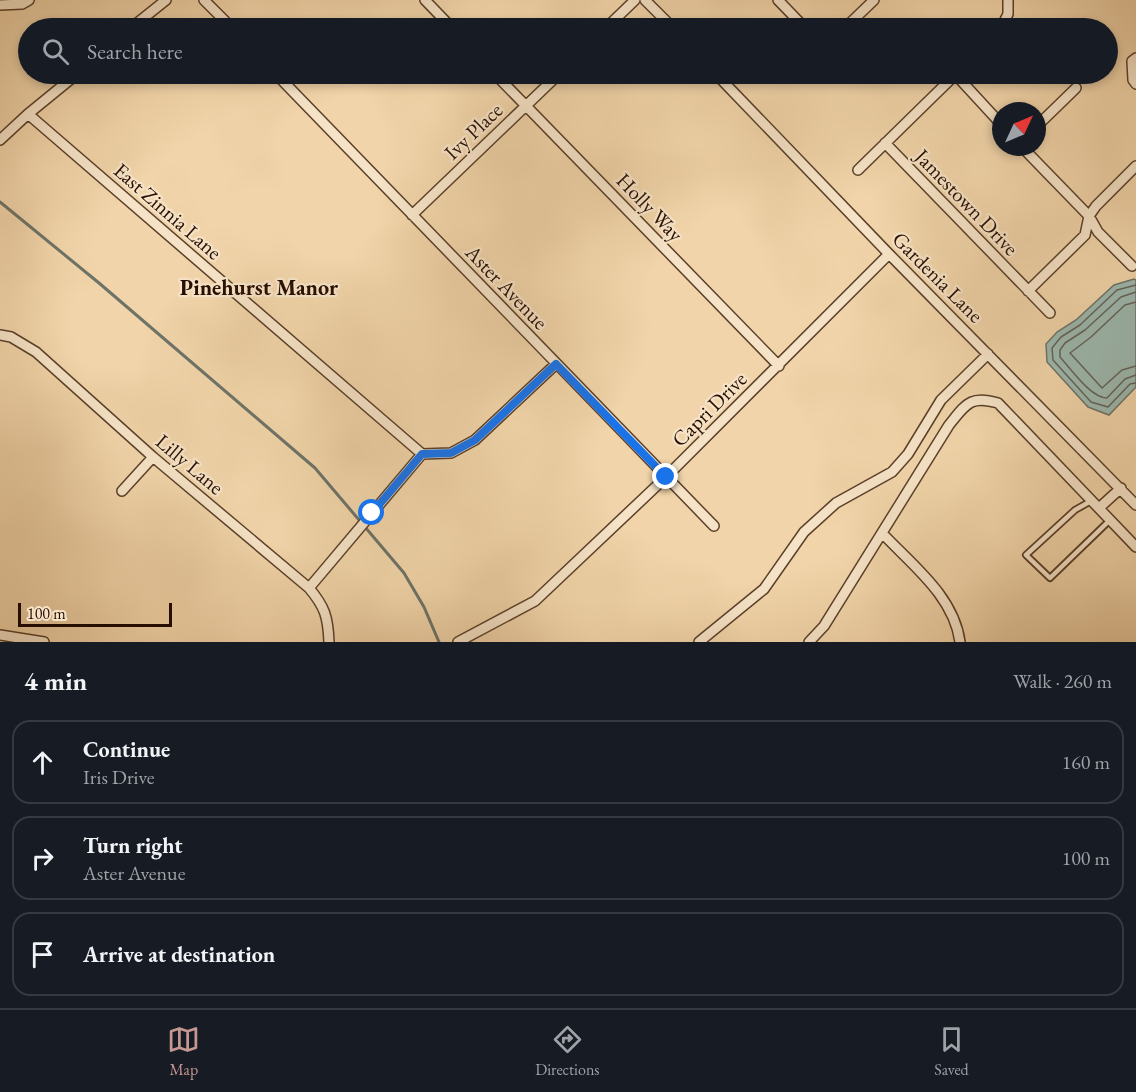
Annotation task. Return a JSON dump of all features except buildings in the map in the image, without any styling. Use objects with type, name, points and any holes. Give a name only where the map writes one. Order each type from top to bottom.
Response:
[{"type":"street","points":[[144,18],[166,0]]},
{"type":"street","points":[[204,0],[222,18]]},
{"type":"street","points":[[425,0],[442,18]]},
{"type":"street","points":[[617,18],[636,0]]},
{"type":"street","points":[[645,0],[663,18]]},
{"type":"street","points":[[778,0],[795,18]]},
{"type":"street","points":[[855,18],[874,0]]},
{"type":"street","points":[[1006,18],[1008,0]]},
{"type":"street","points":[[0,5],[25,2]]},
{"type":"street","points":[[1136,58],[1132,61],[1133,80],[1136,84]]},
{"type":"street","points":[[0,140],[65,84]]},
{"type":"street","name":"Aster Avenue","points":[[286,84],[714,526]]},
{"type":"street","name":"Holly Way","points":[[505,84],[779,366]]},
{"type":"street","name":"Ivy Place","points":[[412,215],[549,84]]},
{"type":"street","name":"Gardenia Lane","points":[[726,84],[1136,505]]},
{"type":"street","points":[[885,143],[946,84]]},
{"type":"street","points":[[965,84],[992,114]]},
{"type":"street","points":[[1046,117],[1076,88]]},
{"type":"street","name":"East Zinnia Lane","points":[[28,114],[422,454]]},
{"type":"street","name":"Jamestown Drive","points":[[858,170],[885,143],[1050,313]]},
{"type":"street","points":[[1031,156],[1089,216],[1098,232],[1132,266]]},
{"type":"street","points":[[1028,291],[1085,235],[1089,216],[1096,206],[1136,166]]},
{"type":"street","name":"Capri Drive","points":[[458,642],[535,601],[666,477],[889,254]]},
{"type":"street","name":"Lilly Lane","points":[[0,336],[11,337],[36,352],[153,457],[309,588],[320,602],[328,621],[329,642]]},
{"type":"street","points":[[699,642],[764,589],[787,560],[804,532],[836,502],[892,472],[908,454],[941,400],[988,354]]},
{"type":"street","points":[[309,588],[422,454],[451,453],[475,440],[556,364]]},
{"type":"street","points":[[809,642],[824,626],[949,425],[967,403],[982,399],[998,403],[1136,547]]},
{"type":"street","points":[[122,491],[153,457]]},
{"type":"street","points":[[1095,504],[1121,488]]},
{"type":"street","points":[[882,533],[942,595],[958,631],[960,642]]},
{"type":"street","points":[[0,635],[44,642]]},
{"type":"lane","points":[[1095,504],[1075,510],[1026,555],[1050,578],[1110,520]]},
{"type":"water","points":[[1136,280],[1136,387],[1109,415],[1088,407],[1047,362],[1046,344],[1057,332],[1076,320],[1114,285]]},
{"type":"waterway","points":[[0,202],[99,283],[315,468],[404,573],[424,607],[439,642]]},
{"type":"district","name":"Pinehurst Manor","points":[[259,287]]},
{"type":"route","points":[[372,513],[422,454],[451,453],[475,440],[556,364],[666,477]]}]
